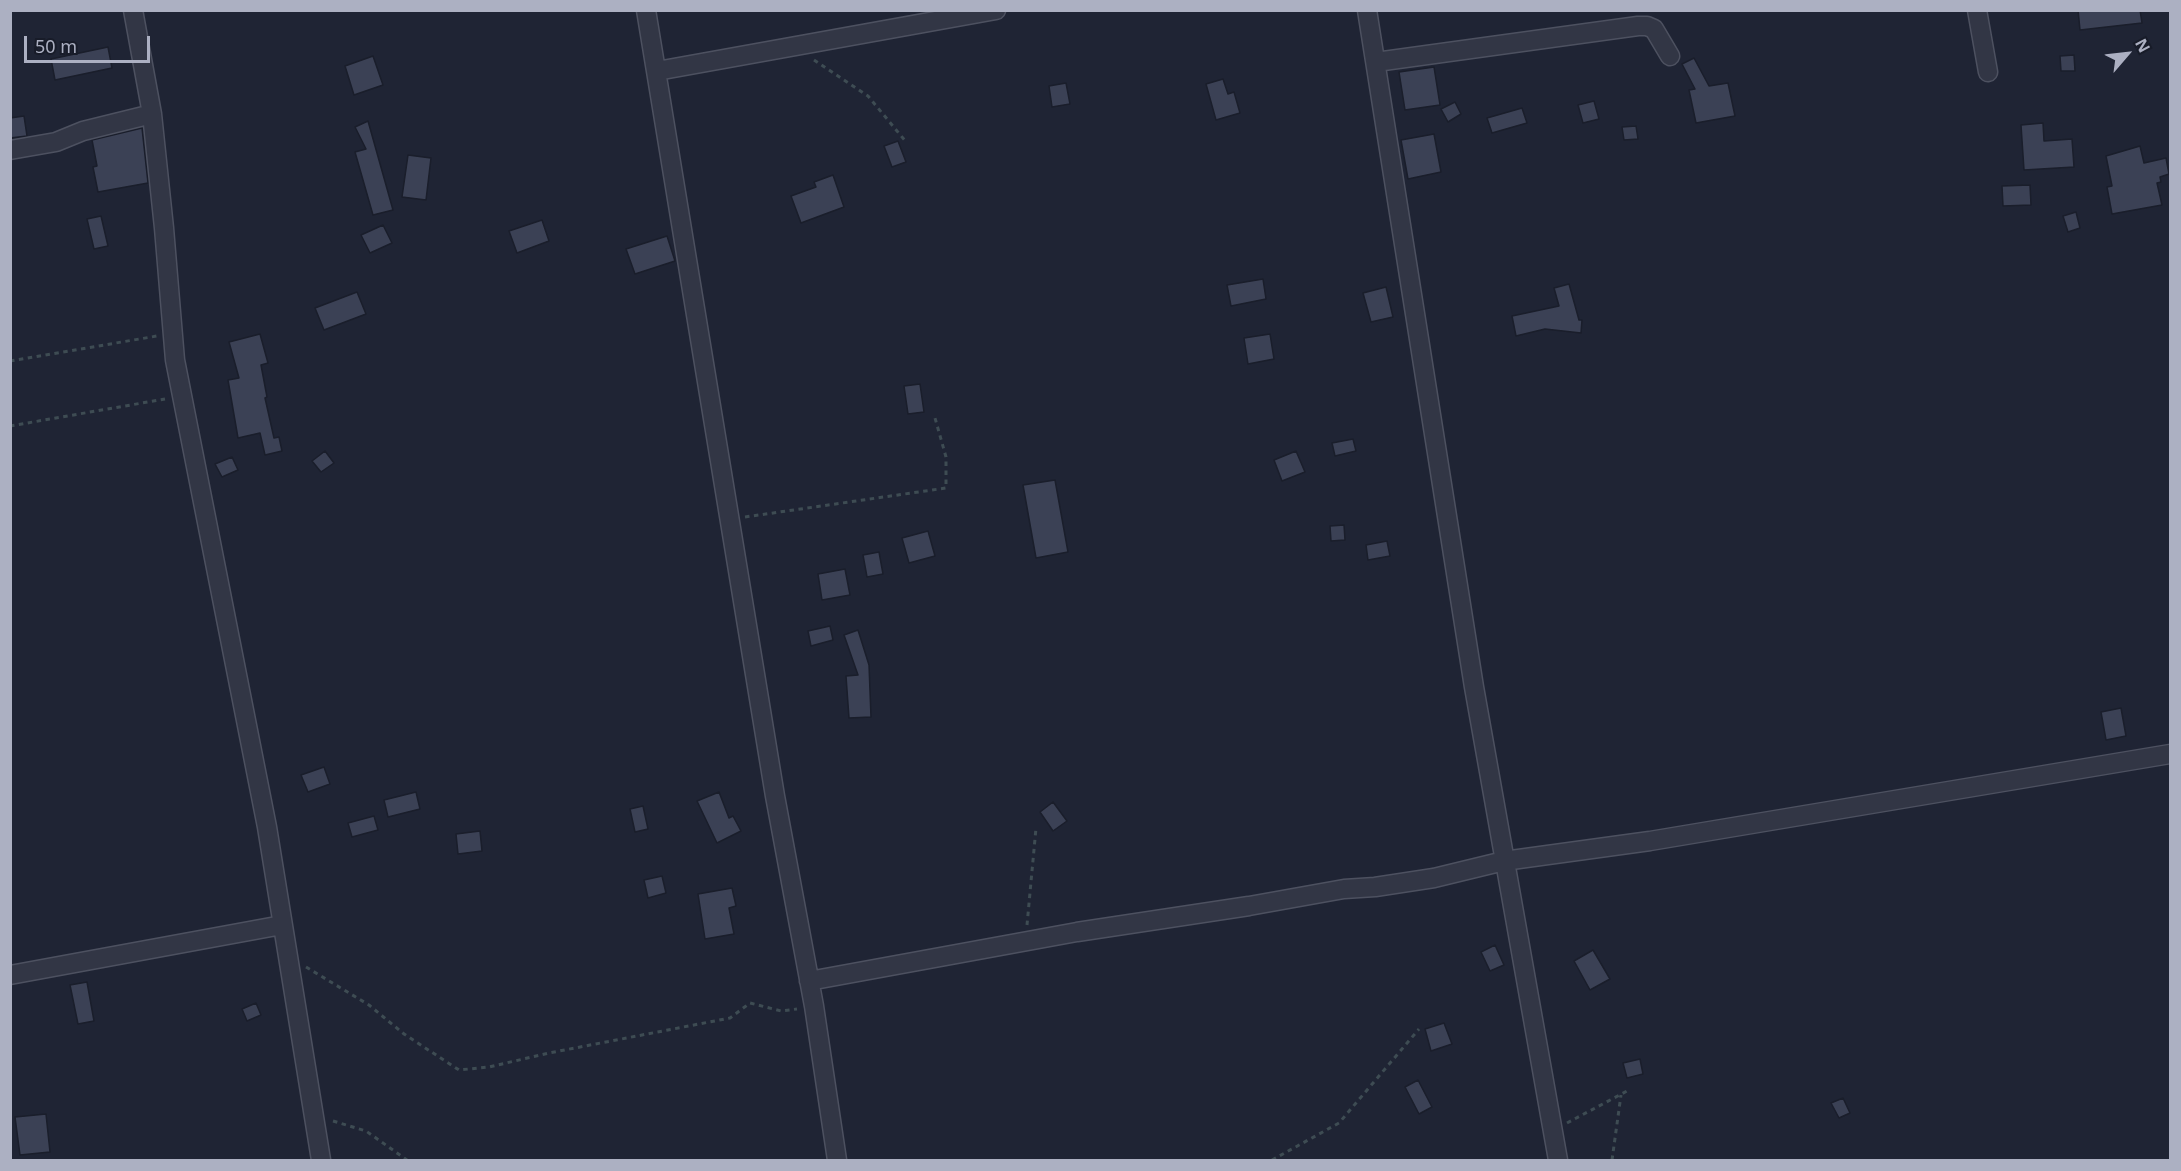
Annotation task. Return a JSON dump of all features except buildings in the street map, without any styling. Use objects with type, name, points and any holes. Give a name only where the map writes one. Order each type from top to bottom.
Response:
[{"type":"street","points":[[133,10],[152,114],[172,334],[182,396],[267,827],[321,1161]]},
{"type":"street","points":[[646,10],[775,796],[814,1006],[837,1161]]},
{"type":"street","points":[[657,71],[996,10]]},
{"type":"street","points":[[1367,10],[1472,676],[1558,1161]]},
{"type":"street","points":[[1977,10],[1988,72]]},
{"type":"street","points":[[1376,62],[1638,26],[1654,29],[1670,56]]},
{"type":"street","points":[[10,150],[57,142],[83,131],[152,114]]},
{"type":"street","points":[[809,981],[1026,941],[1344,890],[1434,878],[1504,861],[1650,841],[2170,754]]},
{"type":"street","points":[[10,975],[282,925]]},
{"type":"path","points":[[792,47],[868,96],[907,143]]},
{"type":"path","points":[[10,361],[172,334]]},
{"type":"path","points":[[10,426],[182,396]]},
{"type":"path","points":[[731,519],[946,488],[946,457],[936,418]]},
{"type":"path","points":[[1026,941],[1036,828]]},
{"type":"path","points":[[288,957],[369,1005],[404,1034],[459,1070],[489,1067],[729,1018],[750,1003],[781,1011],[814,1006]]},
{"type":"path","points":[[1272,1161],[1339,1123],[1419,1029]]},
{"type":"path","points":[[1553,1131],[1629,1090]]},
{"type":"path","points":[[1612,1161],[1621,1095]]},
{"type":"path","points":[[314,1116],[366,1131],[406,1161]]}]
